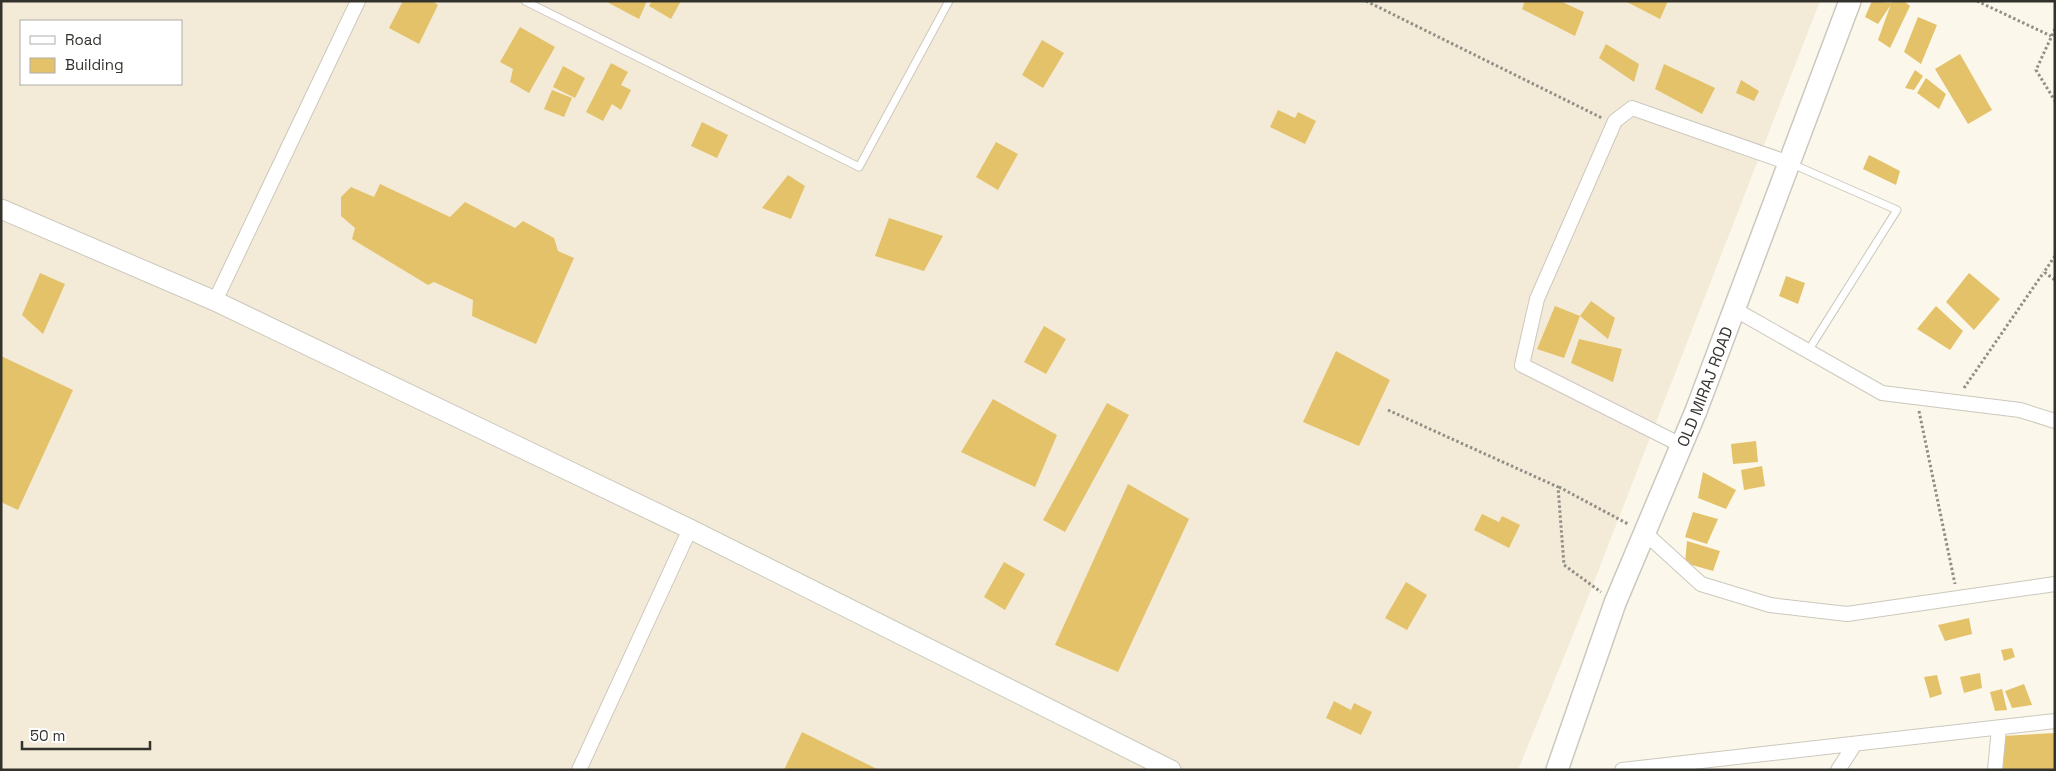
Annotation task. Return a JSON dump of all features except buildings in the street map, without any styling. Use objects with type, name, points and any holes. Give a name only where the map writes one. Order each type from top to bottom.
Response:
[{"type":"main road","name":"OLD MIRAJ ROAD","points":[[1557,770],[1615,603],[1681,445],[1850,1]]},
{"type":"main road","points":[[1,209],[215,301],[690,529],[1171,770]]},
{"type":"street","points":[[215,301],[358,1]]},
{"type":"street","points":[[1681,445],[1522,365],[1537,299],[1615,121],[1632,108],[1789,163]]},
{"type":"street","points":[[1734,309],[1882,393],[2020,410],[2055,421]]},
{"type":"street","points":[[579,770],[690,529]]},
{"type":"street","points":[[1645,533],[1701,584],[1770,605],[1847,614],[2055,584]]},
{"type":"street","points":[[1622,770],[2055,721]]},
{"type":"street","points":[[1995,770],[1999,728]]},
{"type":"street","points":[[1838,770],[1855,744]]},
{"type":"lane","points":[[525,1],[859,168],[949,1]]},
{"type":"lane","points":[[1789,163],[1897,210],[1808,351]]},
{"type":"path","points":[[1366,1],[1608,120]]},
{"type":"path","points":[[1977,1],[2051,36]]},
{"type":"path","points":[[2055,29],[2036,70],[2055,101]]},
{"type":"path","points":[[1955,401],[2055,256]]},
{"type":"path","points":[[2044,272],[2055,280]]},
{"type":"path","points":[[1916,397],[1958,599]]},
{"type":"path","points":[[1388,410],[1558,486],[1645,533]]},
{"type":"path","points":[[1558,486],[1564,565],[1615,603]]},
{"type":"shaded area","points":[[1,1],[1820,1],[1585,605],[1518,770],[1,770]]}]
